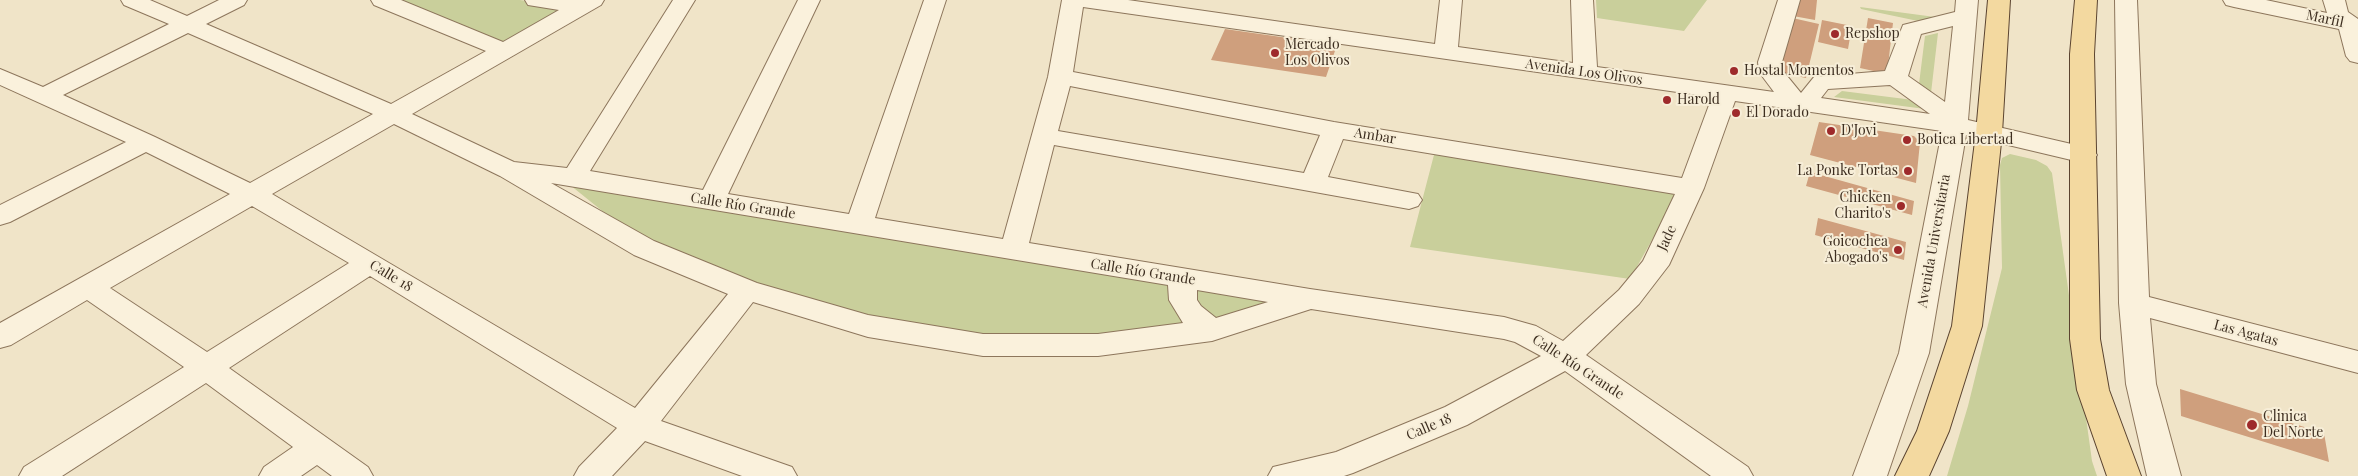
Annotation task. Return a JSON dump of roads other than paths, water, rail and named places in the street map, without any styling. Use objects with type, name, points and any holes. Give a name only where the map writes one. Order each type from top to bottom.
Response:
[{"type":"main road","points":[[1912,476],[1933,431],[1967,326],[1989,133],[1999,0]]},
{"type":"main road","points":[[2086,0],[2082,54],[2085,339],[2093,390],[2124,476]]},
{"type":"street","points":[[132,0],[393,114],[509,170],[644,248],[747,290],[868,326],[983,345],[1098,345],[1212,330],[1310,299]]},
{"type":"street","points":[[43,96],[236,0]]},
{"type":"street","points":[[382,0],[506,51]]},
{"type":"street","points":[[536,0],[587,4]]},
{"type":"street","points":[[574,177],[684,0]]},
{"type":"street","points":[[711,201],[809,0]]},
{"type":"street","points":[[859,224],[935,0]]},
{"type":"street","points":[[1013,251],[1060,77],[1073,0]]},
{"type":"street","name":"Avenida Los Olivos","points":[[1082,0],[1726,93],[1955,123],[1989,133],[2084,155]]},
{"type":"street","points":[[1446,52],[1451,0]]},
{"type":"street","points":[[1582,0],[1585,72]]},
{"type":"street","points":[[1789,0],[1770,62],[1771,72],[1800,103],[1822,82],[1895,78],[1955,123]]},
{"type":"street","points":[[2126,0],[2134,218],[2134,303],[2141,384],[2164,476]]},
{"type":"street","name":"Marfil","points":[[2234,0],[2354,25]]},
{"type":"street","points":[[2334,0],[2338,14],[2354,25],[2358,56]]},
{"type":"street","points":[[0,337],[587,4]]},
{"type":"street","points":[[1895,78],[1911,30],[1966,8]]},
{"type":"street","name":"Avenida Universitaria","points":[[1870,476],[1914,354],[1955,123],[1966,8]]},
{"type":"street","name":"Calle 18","points":[[0,76],[146,142],[253,195],[370,263],[639,426],[780,476]]},
{"type":"street","name":"Ambar","points":[[1060,77],[1334,130],[1691,188]]},
{"type":"street","name":"Jade","points":[[1566,356],[1629,297],[1655,265],[1691,188],[1726,93]]},
{"type":"street","points":[[1313,183],[1334,130]]},
{"type":"street","points":[[1044,136],[1409,200]]},
{"type":"street","points":[[0,216],[146,142]]},
{"type":"street","name":"Calle Río Grande","points":[[509,170],[574,177],[1013,251],[1504,328],[1525,334],[1566,356],[1728,474]]},
{"type":"street","points":[[36,476],[370,263]]},
{"type":"street","points":[[1182,278],[1183,300],[1190,313],[1212,330]]},
{"type":"street","points":[[88,287],[208,368],[356,476]]},
{"type":"street","points":[[591,476],[639,426],[747,290]]},
{"type":"street","name":"Las Agatas","points":[[2134,303],[2358,362]]},
{"type":"street","name":"Calle 18","points":[[1285,476],[1341,464],[1456,416],[1566,356]]},
{"type":"street","points":[[276,476],[316,448]]},
{"type":"place","name":"Repshop","points":[[1835,34]]},
{"type":"place","name":"Mercado Los Olivos","points":[[1275,53]]},
{"type":"place","name":"Hostal Momentos","points":[[1734,71]]},
{"type":"place","name":"Harold","points":[[1667,100]]},
{"type":"place","name":"El Dorado","points":[[1736,113]]},
{"type":"place","name":"D'Jovi","points":[[1831,131]]},
{"type":"place","name":"Botica Libertad","points":[[1907,140]]},
{"type":"place","name":"La Ponke Tortas","points":[[1908,171]]},
{"type":"place","name":"Chicken Charito's","points":[[1901,206]]},
{"type":"place","name":"Goicochea Abogado's","points":[[1898,250]]},
{"type":"place","name":"Clinica Del Norte","points":[[2252,425]]}]
